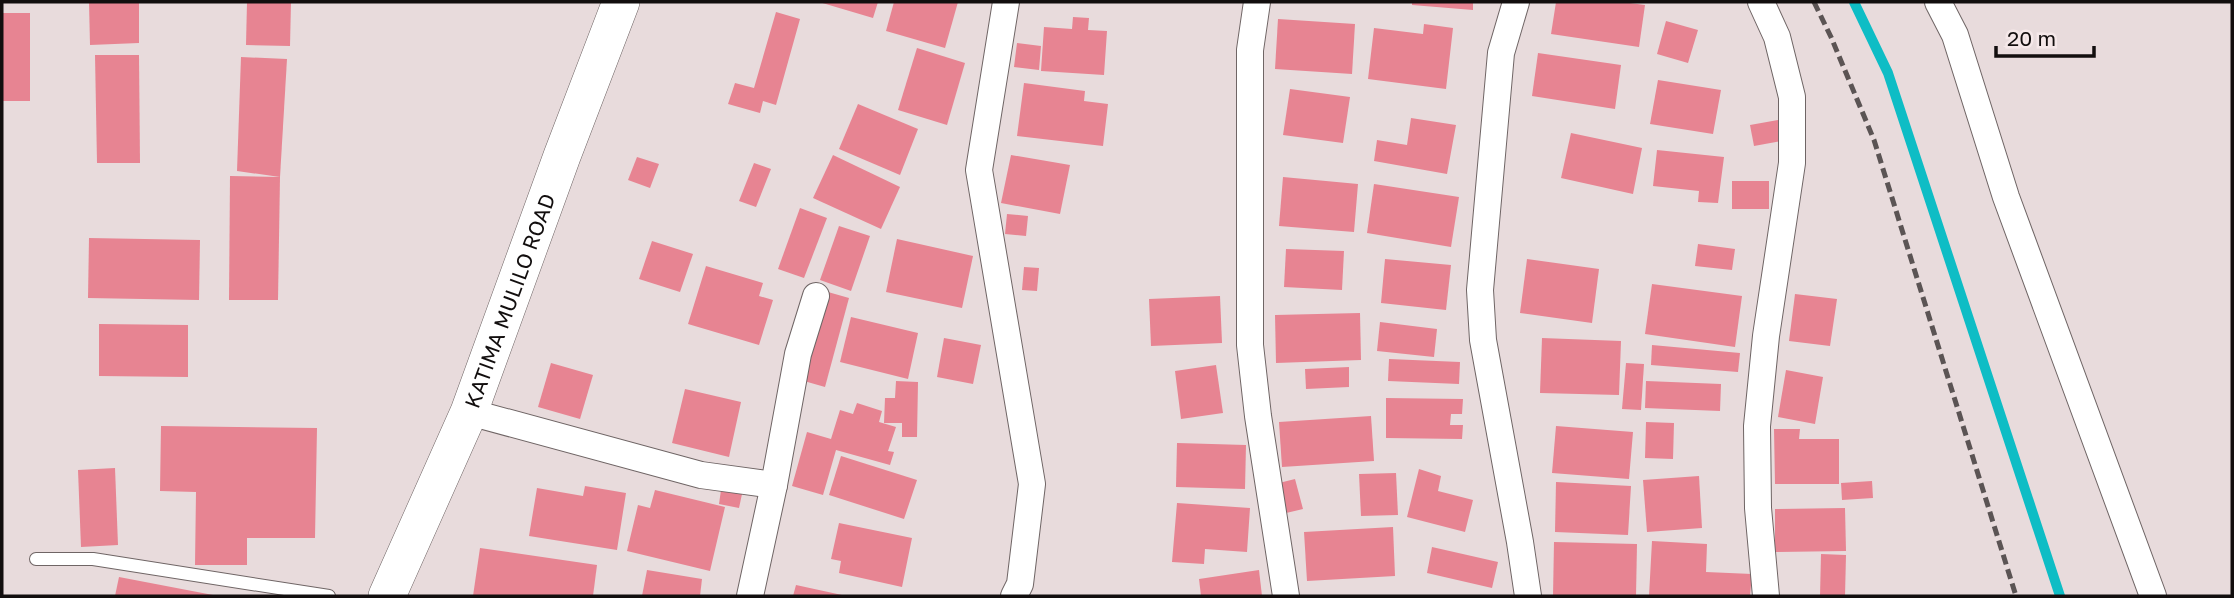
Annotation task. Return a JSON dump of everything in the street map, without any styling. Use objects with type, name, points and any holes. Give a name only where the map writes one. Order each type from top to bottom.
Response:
[{"type":"main road","name":"KATIMA MULILO ROAD","points":[[387,596],[469,412],[621,2]]},
{"type":"street","points":[[1006,2],[979,170],[1032,484],[1020,584],[1014,596]]},
{"type":"street","points":[[1257,2],[1250,50],[1250,345],[1258,416],[1286,596]]},
{"type":"street","points":[[1516,2],[1501,53],[1480,290],[1483,340],[1528,596]]},
{"type":"street","points":[[1761,2],[1777,37],[1792,97],[1792,163],[1766,336],[1757,426],[1758,499],[1766,596]]},
{"type":"street","points":[[1938,2],[1955,35],[2006,197],[2153,596]]},
{"type":"street","points":[[750,596],[798,354],[816,296]]},
{"type":"street","points":[[469,412],[701,475],[774,485]]},
{"type":"lane","points":[[36,559],[93,559],[329,596]]},
{"type":"building","points":[[89,2],[139,2],[139,43],[90,45]]},
{"type":"building","points":[[247,2],[291,2],[290,46],[246,45]]},
{"type":"building","points":[[819,2],[878,2],[873,18]]},
{"type":"building","points":[[894,2],[958,2],[945,48],[886,31]]},
{"type":"building","points":[[1412,2],[1473,2],[1473,10],[1412,5]]},
{"type":"building","points":[[1556,2],[1622,2],[1645,5],[1639,47],[1551,34]]},
{"type":"building","points":[[776,12],[800,19],[776,105],[763,101],[760,113],[728,104],[735,83],[754,88]]},
{"type":"building","points":[[2,13],[30,13],[30,101],[2,101]]},
{"type":"building","points":[[1073,17],[1089,18],[1088,30],[1107,31],[1104,75],[1041,71],[1044,27],[1072,29]]},
{"type":"building","points":[[1278,19],[1355,24],[1352,74],[1275,69]]},
{"type":"building","points":[[1666,21],[1698,30],[1688,63],[1657,54]]},
{"type":"building","points":[[1424,24],[1453,28],[1446,89],[1368,79],[1374,28],[1423,34]]},
{"type":"building","points":[[1017,43],[1041,46],[1039,70],[1014,67]]},
{"type":"building","points":[[917,48],[965,63],[947,125],[898,110]]},
{"type":"building","points":[[1538,53],[1621,65],[1615,109],[1532,96]]},
{"type":"building","points":[[95,55],[139,55],[140,163],[97,163]]},
{"type":"building","points":[[241,57],[287,59],[280,177],[237,171]]},
{"type":"building","points":[[1658,80],[1721,90],[1713,134],[1650,124]]},
{"type":"building","points":[[1024,83],[1085,91],[1084,101],[1108,104],[1103,146],[1017,136]]},
{"type":"building","points":[[1290,89],[1350,97],[1343,143],[1283,135]]},
{"type":"building","points":[[858,104],[918,129],[900,175],[839,149]]},
{"type":"building","points":[[1411,118],[1456,125],[1447,174],[1374,161],[1377,140],[1407,145]]},
{"type":"building","points":[[1778,120],[1781,141],[1754,146],[1750,125]]},
{"type":"building","points":[[1571,133],[1642,148],[1633,194],[1561,178]]},
{"type":"building","points":[[1657,150],[1724,157],[1718,203],[1698,202],[1699,191],[1653,186]]},
{"type":"building","points":[[833,155],[900,187],[881,229],[813,198]]},
{"type":"building","points":[[1011,155],[1070,165],[1060,214],[1001,203]]},
{"type":"building","points":[[637,157],[659,164],[650,188],[628,180]]},
{"type":"building","points":[[754,163],[771,169],[756,207],[739,201]]},
{"type":"building","points":[[230,176],[280,177],[278,300],[229,300]]},
{"type":"building","points":[[1283,177],[1358,184],[1354,232],[1279,226]]},
{"type":"building","points":[[1732,181],[1769,181],[1769,209],[1732,209]]},
{"type":"building","points":[[1374,184],[1459,197],[1451,247],[1367,233]]},
{"type":"building","points":[[800,208],[827,218],[804,278],[778,269]]},
{"type":"building","points":[[1007,214],[1028,216],[1026,236],[1005,234]]},
{"type":"building","points":[[839,226],[870,236],[851,291],[820,280]]},
{"type":"building","points":[[89,238],[200,240],[199,300],[88,298]]},
{"type":"building","points":[[897,239],[973,256],[962,308],[886,292]]},
{"type":"building","points":[[652,241],[693,254],[680,292],[639,279]]},
{"type":"building","points":[[1698,244],[1735,249],[1732,270],[1695,266]]},
{"type":"building","points":[[1286,249],[1344,251],[1342,290],[1284,287]]},
{"type":"building","points":[[1385,259],[1451,265],[1446,310],[1381,303]]},
{"type":"building","points":[[1527,259],[1599,269],[1592,323],[1520,313]]},
{"type":"building","points":[[706,266],[763,283],[759,296],[773,300],[759,345],[688,324]]},
{"type":"building","points":[[1024,267],[1039,268],[1037,291],[1022,290]]},
{"type":"building","points":[[1652,284],[1742,296],[1735,347],[1645,334]]},
{"type":"building","points":[[828,292],[849,298],[825,387],[804,381]]},
{"type":"building","points":[[1795,294],[1837,299],[1830,346],[1789,341]]},
{"type":"building","points":[[1220,296],[1222,343],[1151,346],[1149,299]]},
{"type":"building","points":[[1360,313],[1361,360],[1276,363],[1275,315]]},
{"type":"building","points":[[851,317],[918,333],[908,379],[840,362]]},
{"type":"building","points":[[1380,322],[1437,329],[1434,357],[1377,351]]},
{"type":"building","points":[[99,324],[188,325],[188,377],[99,376]]},
{"type":"building","points":[[944,338],[981,345],[973,384],[937,377]]},
{"type":"building","points":[[1542,338],[1621,341],[1619,395],[1540,393]]},
{"type":"building","points":[[1652,345],[1740,353],[1738,372],[1651,365]]},
{"type":"building","points":[[1389,359],[1460,362],[1459,384],[1388,381]]},
{"type":"building","points":[[551,363],[593,375],[580,419],[538,407]]},
{"type":"building","points":[[1626,363],[1644,364],[1641,410],[1622,409]]},
{"type":"building","points":[[1216,365],[1223,413],[1181,419],[1175,371]]},
{"type":"building","points":[[1349,367],[1349,387],[1306,389],[1305,369]]},
{"type":"building","points":[[1786,370],[1823,377],[1815,424],[1778,417]]},
{"type":"building","points":[[896,381],[918,382],[917,437],[902,437],[902,423],[884,423],[885,398],[895,398]]},
{"type":"building","points":[[1646,381],[1721,384],[1720,411],[1645,408]]},
{"type":"building","points":[[685,389],[741,402],[729,457],[672,443]]},
{"type":"building","points":[[1386,398],[1463,399],[1462,414],[1451,414],[1450,425],[1463,425],[1462,439],[1386,438]]},
{"type":"building","points":[[857,403],[882,411],[879,422],[896,427],[888,451],[894,452],[890,465],[836,450],[823,495],[792,486],[807,432],[831,439],[840,410],[853,414]]},
{"type":"building","points":[[1371,416],[1374,461],[1282,467],[1279,422]]},
{"type":"building","points":[[1646,422],[1674,423],[1673,459],[1645,458]]},
{"type":"building","points":[[161,426],[317,428],[315,538],[247,538],[247,565],[195,565],[196,492],[160,491]]},
{"type":"building","points":[[1556,426],[1633,432],[1629,479],[1552,473]]},
{"type":"building","points":[[1774,429],[1800,429],[1799,439],[1839,439],[1839,484],[1775,484]]},
{"type":"building","points":[[1177,443],[1246,445],[1245,489],[1176,487]]},
{"type":"building","points":[[841,456],[917,480],[904,519],[829,495]]},
{"type":"building","points":[[115,468],[118,545],[81,547],[78,470]]},
{"type":"building","points":[[1419,469],[1441,476],[1438,491],[1473,500],[1465,532],[1407,517]]},
{"type":"building","points":[[1396,473],[1398,515],[1361,516],[1359,474]]},
{"type":"building","points":[[1699,476],[1702,528],[1647,532],[1643,480]]},
{"type":"building","points":[[1295,479],[1303,509],[1282,514],[1275,484]]},
{"type":"building","points":[[1872,481],[1873,498],[1842,500],[1841,483]]},
{"type":"building","points":[[1556,482],[1631,486],[1628,535],[1555,532]]},
{"type":"building","points":[[585,486],[626,493],[617,550],[529,536],[537,488],[583,496]]},
{"type":"building","points":[[655,490],[725,507],[710,571],[627,551],[638,505],[650,508]]},
{"type":"building","points":[[721,490],[742,494],[739,508],[719,504]]},
{"type":"building","points":[[1177,503],[1250,508],[1247,552],[1205,549],[1204,564],[1172,562]]},
{"type":"building","points":[[1845,508],[1846,551],[1775,552],[1775,509]]},
{"type":"building","points":[[839,523],[912,538],[902,587],[839,573],[841,561],[831,559]]},
{"type":"building","points":[[1393,527],[1395,576],[1307,581],[1304,532]]},
{"type":"building","points":[[1652,541],[1707,544],[1706,572],[1752,574],[1750,596],[1649,596]]},
{"type":"building","points":[[1554,542],[1637,544],[1636,596],[1553,596]]},
{"type":"building","points":[[1432,547],[1498,562],[1492,588],[1427,573]]},
{"type":"building","points":[[480,548],[597,565],[593,596],[473,596]]},
{"type":"building","points":[[1821,554],[1846,555],[1845,596],[1820,596]]},
{"type":"building","points":[[647,570],[702,579],[700,596],[642,596]]},
{"type":"building","points":[[1259,570],[1262,596],[1201,596],[1199,579]]},
{"type":"building","points":[[119,577],[213,595],[213,596],[115,596]]},
{"type":"building","points":[[796,585],[842,595],[842,596],[793,596]]},
{"type":"waterway","points":[[1854,2],[1888,73],[2060,596]]},
{"type":"railway","points":[[1814,2],[1874,140],[2016,596]]}]
